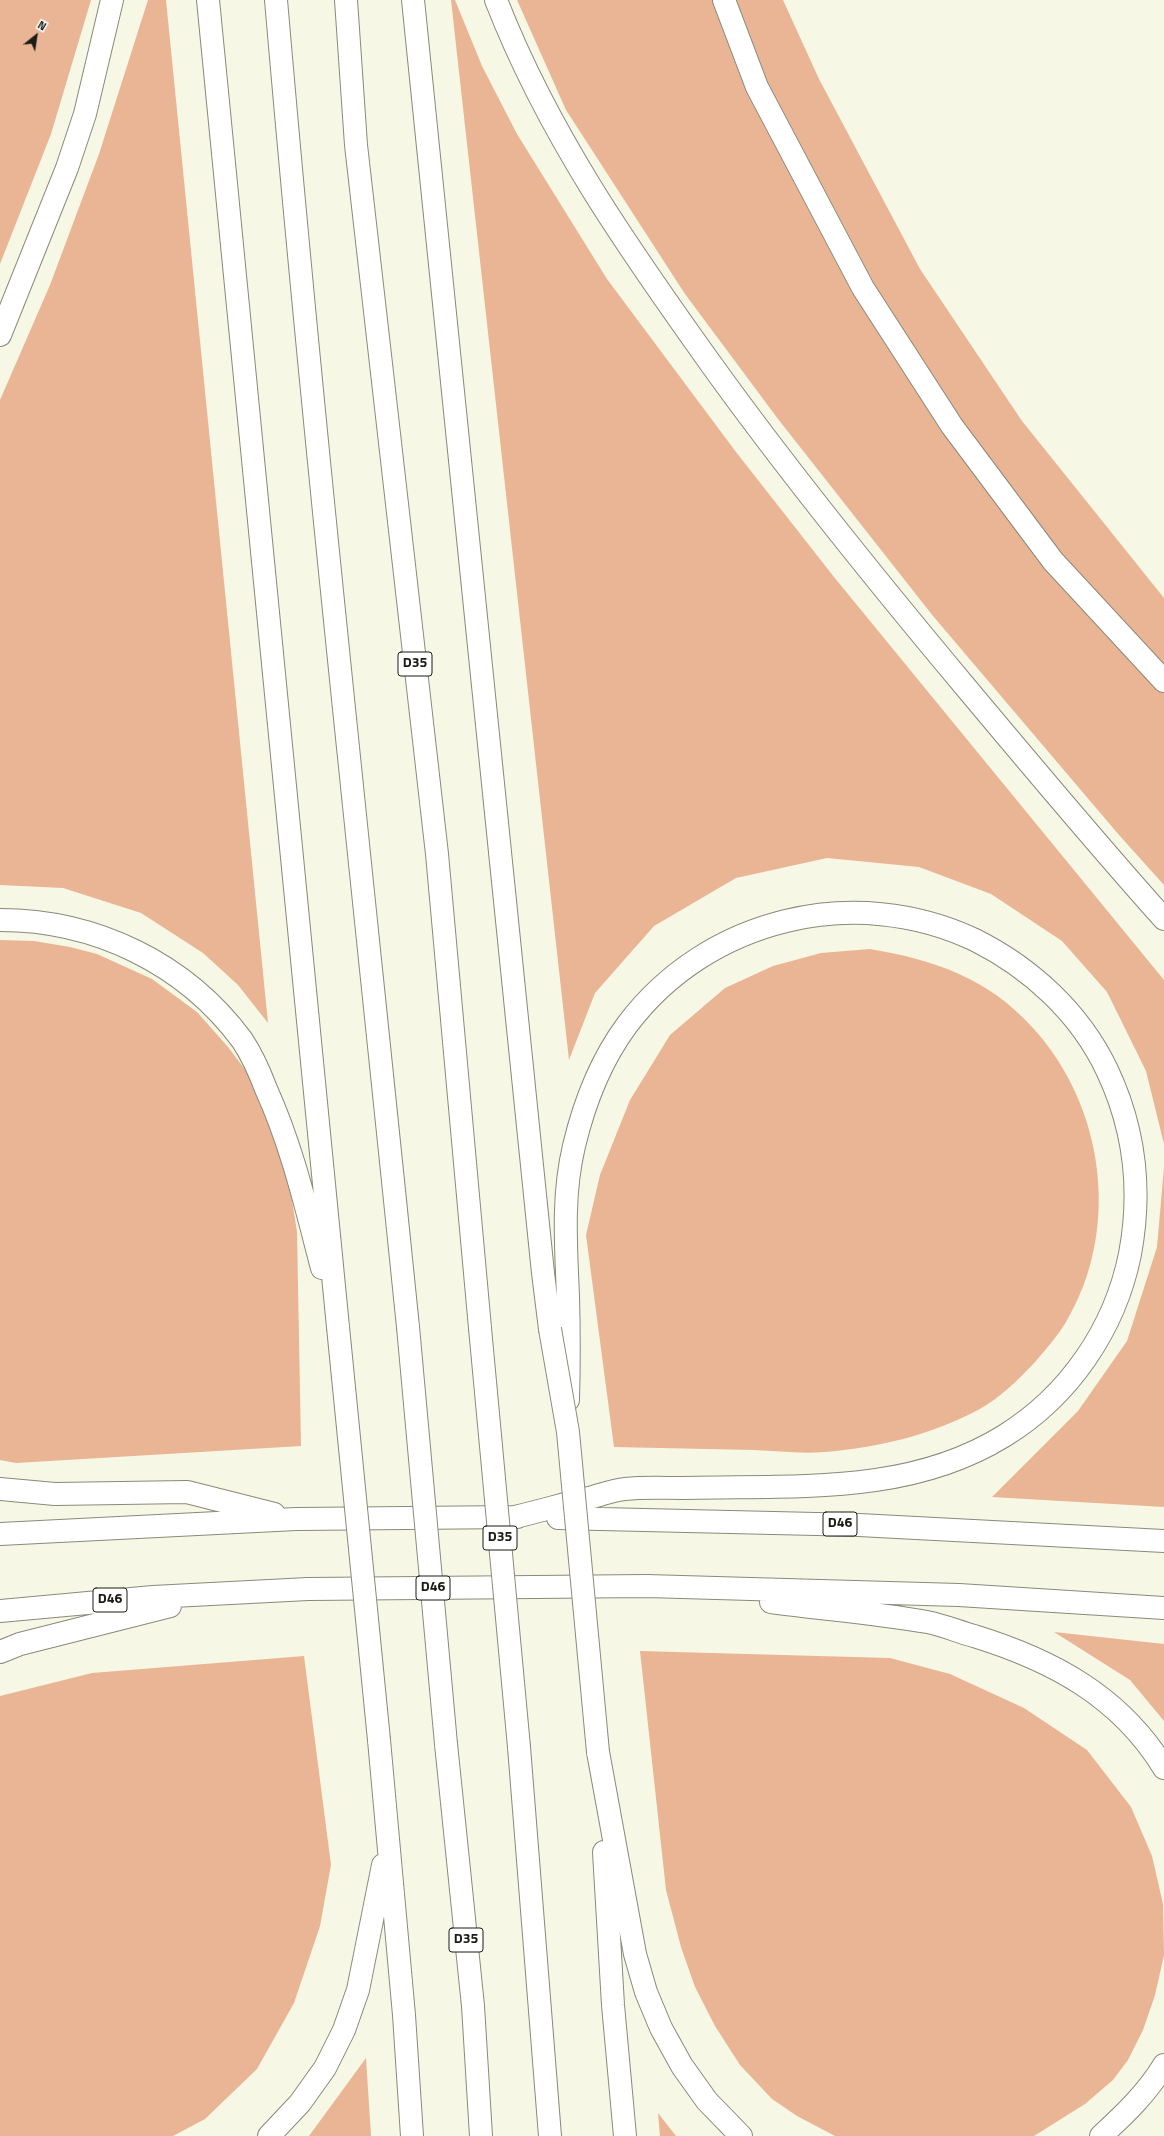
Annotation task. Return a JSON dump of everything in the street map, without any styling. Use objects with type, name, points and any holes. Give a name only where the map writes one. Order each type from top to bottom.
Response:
[{"type":"main road","points":[[0,335],[68,168],[85,114],[112,0]]},
{"type":"main road","points":[[208,0],[379,1740],[412,2136]]},
{"type":"main road","name":"D35","points":[[276,0],[288,139],[349,756],[408,1327],[446,1744],[473,2006],[481,2136]]},
{"type":"main road","name":"D35","points":[[346,0],[356,145],[437,854],[519,1748],[550,2136]]},
{"type":"main road","points":[[414,0],[543,1273],[560,1329]]},
{"type":"main road","points":[[496,0],[524,67],[578,170],[647,275],[742,408],[885,590],[1088,833],[1164,919]]},
{"type":"main road","points":[[724,0],[757,87],[863,288],[952,426],[1053,561],[1164,680]]},
{"type":"main road","points":[[515,1517],[622,1489],[856,1484],[877,1481],[930,1469],[958,1459],[990,1444],[1022,1424],[1054,1397],[1091,1351],[1108,1322],[1127,1267],[1136,1215],[1135,1165],[1129,1127],[1103,1061],[1079,1024],[1043,986],[1024,970],[988,947],[940,926],[909,917],[863,912],[820,914],[777,922],[730,940],[695,961],[650,999],[617,1040],[595,1084],[575,1141],[568,1177],[560,1329],[568,1432],[598,1752],[613,2005],[625,2136]]},
{"type":"main road","points":[[0,920],[59,925],[95,934],[127,946],[162,964],[196,990],[242,1041],[261,1076],[280,1121],[338,1327]]},
{"type":"main road","points":[[0,1489],[55,1494],[187,1492],[296,1519]]},
{"type":"main road","name":"D46","points":[[0,1534],[296,1519],[515,1517],[860,1524],[1164,1542]]},
{"type":"main road","points":[[647,1586],[929,1623],[1021,1651],[1080,1681],[1108,1703],[1134,1728],[1164,1768]]},
{"type":"main road","name":"D46","points":[[0,1611],[153,1596],[308,1589],[647,1586],[959,1595],[1164,1608]]},
{"type":"main road","points":[[0,1652],[20,1644],[220,1593]]},
{"type":"main road","points":[[598,1752],[635,1954],[646,1992],[661,2028],[682,2066],[707,2101],[741,2136]]},
{"type":"main road","points":[[269,2136],[309,2091],[325,2068],[344,2030],[358,1990],[388,1839]]},
{"type":"main road","points":[[1101,2136],[1130,2110],[1156,2079],[1164,2065]]},
{"type":"shaded area","points":[[0,0],[91,0],[51,134],[0,264]]},
{"type":"shaded area","points":[[148,0],[166,0],[268,1023],[238,985],[203,953],[141,913],[63,888],[0,885],[0,400],[50,285],[99,154]]},
{"type":"shaded area","points":[[451,0],[455,0],[482,66],[517,134],[607,279],[736,452],[834,577],[1164,980],[1164,1144],[1146,1071],[1107,992],[1062,941],[991,894],[919,867],[827,858],[736,878],[654,926],[595,993],[569,1060]]},
{"type":"shaded area","points":[[517,0],[783,0],[819,79],[920,269],[1022,421],[1164,598],[1164,885],[1119,835],[933,616],[778,419],[685,294],[566,110]]},
{"type":"shaded area","points":[[0,940],[34,941],[70,947],[97,954],[152,979],[197,1012],[228,1047],[256,1084],[286,1162],[297,1232],[301,1446],[16,1463],[0,1460]]},
{"type":"shaded area","points":[[870,949],[917,959],[938,966],[979,984],[998,996],[1033,1028],[1057,1060],[1076,1094],[1090,1131],[1097,1170],[1099,1209],[1094,1248],[1083,1286],[1066,1322],[1035,1362],[994,1400],[978,1410],[942,1427],[903,1439],[884,1444],[815,1453],[614,1447],[586,1235],[600,1175],[630,1100],[670,1035],[725,988],[773,966],[821,953]]},
{"type":"shaded area","points":[[1164,1167],[1164,1507],[992,1497],[1078,1411],[1127,1341],[1157,1247]]},
{"type":"shaded area","points":[[1054,1632],[1164,1644],[1164,1721],[1130,1680]]},
{"type":"shaded area","points":[[640,1651],[890,1658],[950,1674],[1024,1708],[1087,1750],[1131,1807],[1152,1856],[1163,1904],[1164,1955],[1155,1995],[1143,2030],[1128,2060],[1113,2080],[1085,2104],[1034,2136],[835,2136],[797,2116],[772,2099],[740,2065],[715,2026],[695,1987],[681,1947],[666,1890]]},
{"type":"shaded area","points":[[304,1656],[331,1865],[320,1926],[294,2003],[257,2069],[205,2119],[173,2136],[0,2136],[0,1696],[92,1673]]},
{"type":"shaded area","points":[[366,2058],[371,2136],[309,2136]]},
{"type":"shaded area","points":[[658,2113],[676,2136],[660,2136]]}]
